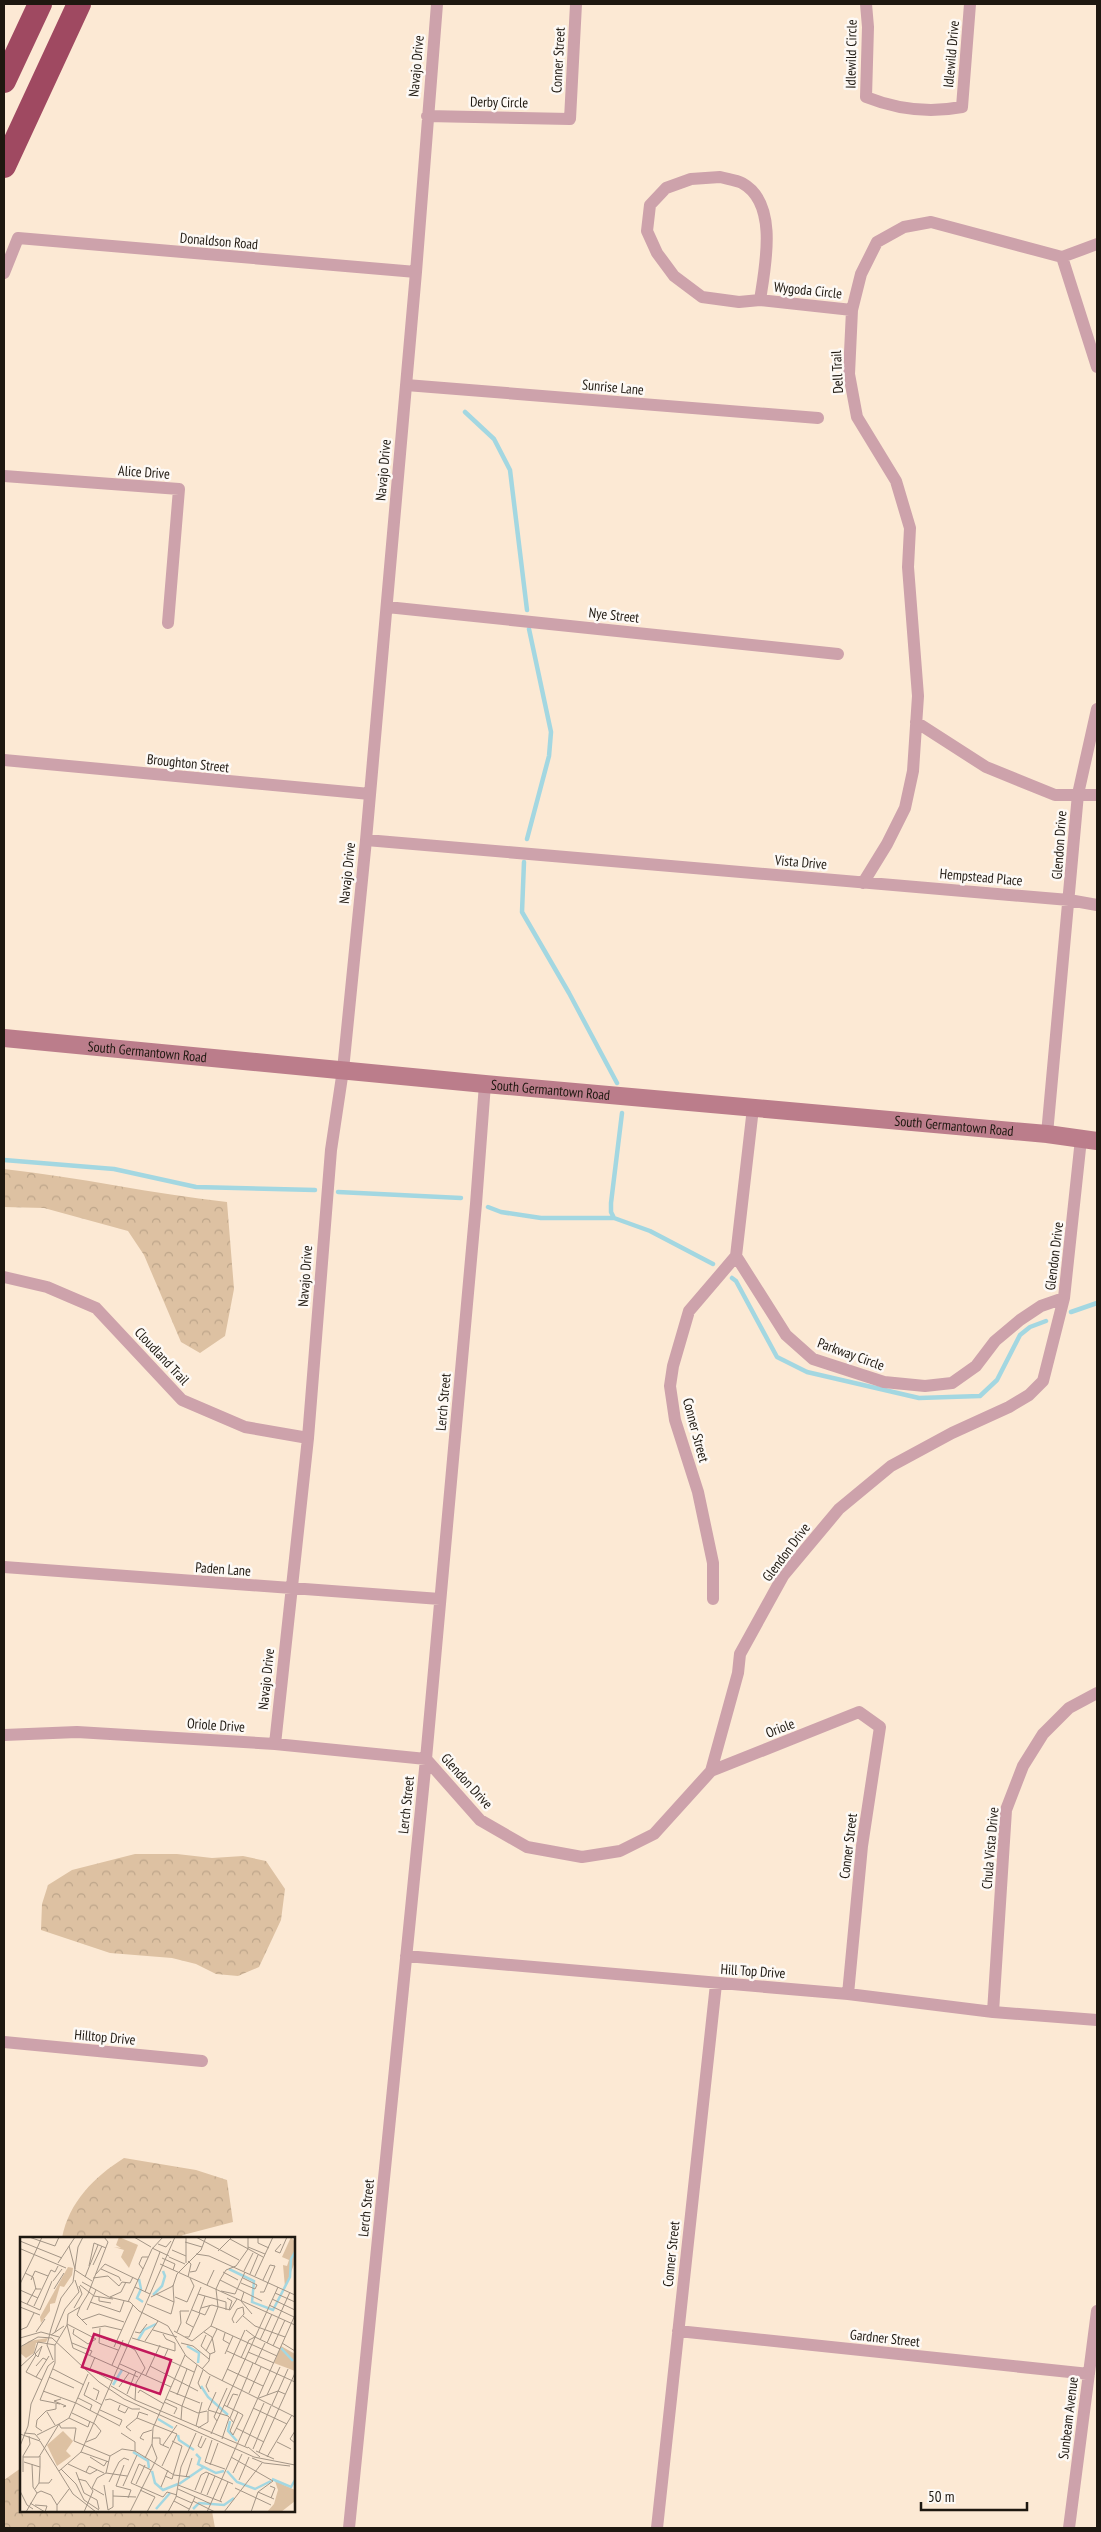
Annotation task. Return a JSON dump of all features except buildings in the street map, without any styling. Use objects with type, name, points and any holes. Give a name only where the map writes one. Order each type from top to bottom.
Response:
[{"type":"highway","points":[[4,81],[40,4]]},
{"type":"highway","points":[[4,166],[79,4]]},
{"type":"main road","name":"South Germantown Road","points":[[4,1038],[485,1084],[1047,1134],[1089,1140]]},
{"type":"street","name":"Navajo Drive","points":[[275,1744],[290,1589],[308,1438],[331,1150],[343,1070],[366,840],[416,272],[437,4]]},
{"type":"street","name":"Conner Street","points":[[570,119],[576,4]]},
{"type":"street","name":"Idlewild Circle","points":[[866,4],[868,27],[866,97],[884,104],[937,112],[962,108]]},
{"type":"street","name":"Idlewild Drive","points":[[962,108],[970,4]]},
{"type":"street","name":"Derby Circle","points":[[427,116],[570,119]]},
{"type":"street","name":"Wygoda Circle","points":[[760,300],[767,227],[760,201],[743,184],[720,177],[690,180],[666,188],[650,205],[647,231],[657,253],[674,276],[702,297],[738,302],[760,300],[852,310]]},
{"type":"street","name":"Dell Trail","points":[[916,722],[918,696],[908,567],[910,528],[896,481],[857,417],[849,374],[852,310],[861,274],[877,242],[904,227],[931,222],[1062,256]]},
{"type":"street","name":"Donaldson Road","points":[[4,273],[18,238],[416,272]]},
{"type":"street","points":[[1097,244],[1062,256],[1097,367]]},
{"type":"street","name":"Sunrise Lane","points":[[406,385],[818,418]]},
{"type":"street","name":"Alice Drive","points":[[4,476],[179,489],[168,622]]},
{"type":"street","name":"Nye Street","points":[[387,607],[838,654]]},
{"type":"street","name":"Glendon Drive","points":[[1047,1134],[1070,900],[1078,794],[1097,709]]},
{"type":"street","points":[[862,882],[887,844],[905,808],[913,771],[916,722],[986,767],[1055,794],[1097,795]]},
{"type":"street","name":"Broughton Street","points":[[4,760],[370,794]]},
{"type":"street","name":"Vista Drive","points":[[366,840],[862,882]]},
{"type":"street","name":"Hempstead Place","points":[[862,882],[1070,900],[1097,905]]},
{"type":"street","name":"Lerch Street","points":[[349,2528],[426,1759],[475,1218],[485,1084]]},
{"type":"street","points":[[736,1256],[753,1108]]},
{"type":"street","name":"Glendon Drive","points":[[426,1759],[480,1820],[527,1847],[582,1857],[620,1851],[654,1834],[711,1771],[738,1673],[740,1654],[783,1576],[839,1509],[891,1466],[952,1433],[1009,1408],[1029,1395],[1043,1381],[1064,1298],[1089,1140]]},
{"type":"street","name":"Conner Street","points":[[713,1599],[713,1563],[698,1492],[675,1420],[670,1386],[673,1366],[689,1311],[736,1256]]},
{"type":"street","name":"Parkway Circle","points":[[736,1256],[786,1335],[813,1359],[884,1382],[925,1386],[952,1383],[976,1366],[995,1341],[1020,1320],[1041,1306],[1064,1298]]},
{"type":"street","name":"Cloudland Trail","points":[[4,1277],[47,1287],[96,1308],[182,1400],[245,1427],[308,1438]]},
{"type":"street","name":"Paden Lane","points":[[4,1567],[440,1599]]},
{"type":"street","name":"Chula Vista Drive","points":[[993,2012],[1006,1810],[1022,1766],[1043,1734],[1069,1708],[1097,1693]]},
{"type":"street","name":"Conner Street","points":[[848,1994],[862,1846],[880,1727],[859,1712]]},
{"type":"street","name":"Oriole","points":[[711,1771],[859,1712]]},
{"type":"street","name":"Oriole Drive","points":[[4,1735],[77,1732],[275,1744],[426,1759]]},
{"type":"street","name":"Hill Top Drive","points":[[406,1956],[848,1994],[993,2012],[1097,2020]]},
{"type":"street","name":"Conner Street","points":[[657,2528],[716,1984]]},
{"type":"street","name":"Hilltop Drive","points":[[4,2042],[202,2061]]},
{"type":"street","name":"Sunbeam Avenue","points":[[1069,2528],[1097,2311]]},
{"type":"street","name":"Gardner Street","points":[[678,2332],[1089,2374]]},
{"type":"green space","points":[[4,1169],[227,1202],[234,1289],[225,1336],[200,1353],[181,1342],[144,1255],[128,1231],[44,1208],[4,1207]]},
{"type":"green space","points":[[135,1854],[177,1854],[212,1858],[243,1856],[266,1861],[285,1889],[281,1920],[259,1967],[238,1976],[216,1974],[196,1964],[172,1958],[110,1953],[41,1930],[42,1904],[48,1885],[72,1870]]},
{"type":"green space","points":[[124,2158],[196,2170],[227,2180],[233,2222],[180,2237],[62,2237],[70,2213],[84,2192],[113,2165]]},
{"type":"green space","points":[[20,2469],[20,2512],[212,2512],[215,2528],[4,2528],[4,2480]]},
{"type":"waterway","points":[[465,412],[494,439],[510,470],[527,610]]},
{"type":"waterway","points":[[527,839],[549,756],[551,732],[529,629]]},
{"type":"waterway","points":[[524,862],[522,912],[569,993],[617,1083]]},
{"type":"waterway","points":[[614,1218],[611,1212],[611,1203],[622,1113]]},
{"type":"waterway","points":[[4,1160],[114,1169],[196,1187],[315,1190]]},
{"type":"waterway","points":[[338,1192],[461,1198]]},
{"type":"waterway","points":[[488,1207],[501,1212],[541,1218],[614,1218],[650,1231],[713,1264]]},
{"type":"waterway","points":[[732,1278],[736,1281],[777,1357],[807,1372],[919,1398],[980,1396],[997,1380],[1020,1335],[1030,1327],[1046,1321]]},
{"type":"waterway","points":[[1071,1312],[1097,1303]]}]
